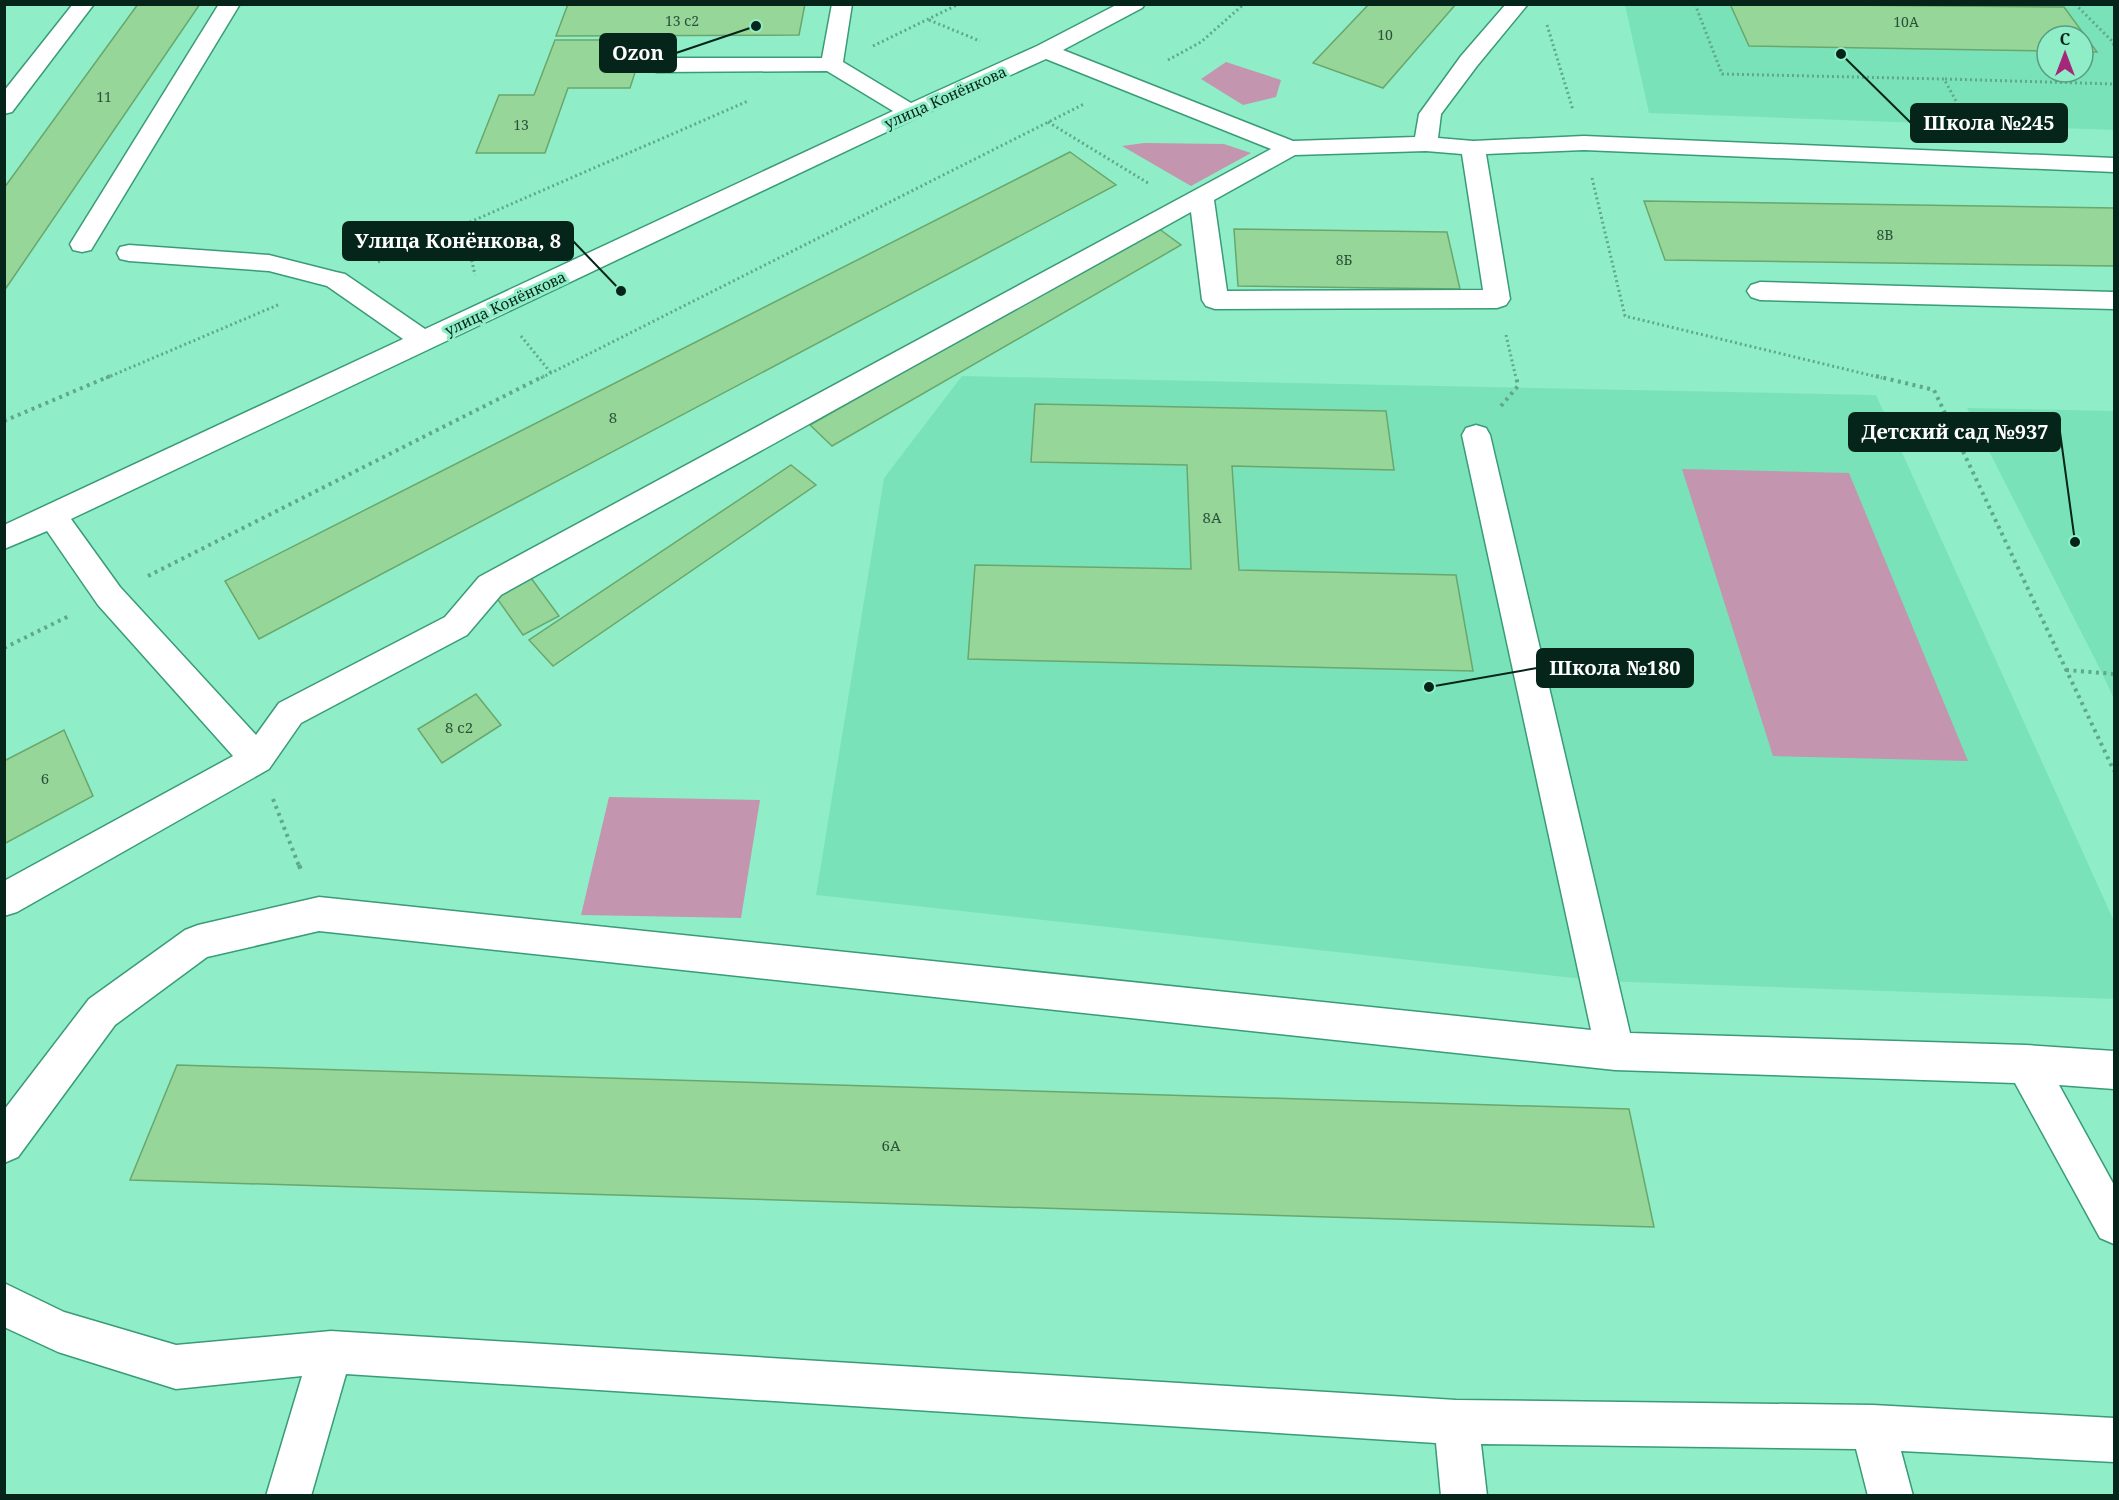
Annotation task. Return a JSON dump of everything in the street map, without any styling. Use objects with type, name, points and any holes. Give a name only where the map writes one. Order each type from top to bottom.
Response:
[{"type":"street","points":[[4,107],[84,4]]},
{"type":"street","points":[[82,244],[230,4]]},
{"type":"street","name":"улица Конёнкова","points":[[4,538],[910,112],[1045,51],[1136,4]]},
{"type":"street","points":[[1426,144],[1430,114],[1469,61],[1518,4]]},
{"type":"street","points":[[832,64],[847,9]]},
{"type":"street","points":[[1045,51],[1290,148],[1426,144],[1473,148],[1584,143],[2115,165]]},
{"type":"street","points":[[657,65],[832,64],[910,112]]},
{"type":"street","points":[[4,900],[257,759],[290,713],[456,626],[490,586],[1290,148]]},
{"type":"street","points":[[1193,201],[1215,300],[1497,299],[1473,148]]},
{"type":"street","points":[[129,253],[269,263],[336,280],[424,341]]},
{"type":"street","points":[[1760,291],[2115,301]]},
{"type":"street","points":[[1476,435],[1615,1051]]},
{"type":"street","points":[[52,516],[109,596],[257,759]]},
{"type":"street","points":[[4,1143],[102,1012],[198,942],[319,915],[1615,1051],[2026,1064],[2115,1070]]},
{"type":"street","points":[[2026,1064],[2115,1224]]},
{"type":"street","points":[[4,1304],[58,1331],[176,1367],[331,1352],[1456,1422],[1874,1427],[2115,1440]]},
{"type":"street","points":[[288,1496],[331,1352]]},
{"type":"street","points":[[1456,1422],[1464,1496]]},
{"type":"street","points":[[1874,1427],[1891,1496]]},
{"type":"path","points":[[832,64],[959,4]]},
{"type":"path","points":[[4,648],[1126,83],[1201,42],[1244,4]]},
{"type":"path","points":[[1695,4],[1722,74],[2115,84]]},
{"type":"path","points":[[2075,4],[2114,42],[2115,48]]},
{"type":"path","points":[[1544,15],[1584,143],[1625,316],[1935,390],[2115,771]]},
{"type":"path","points":[[928,20],[989,45]]},
{"type":"path","points":[[1944,79],[1987,161]]},
{"type":"path","points":[[4,421],[464,226],[756,97]]},
{"type":"path","points":[[1048,122],[1193,201]]},
{"type":"path","points":[[464,226],[477,284]]},
{"type":"path","points":[[1476,435],[1518,386],[1497,299]]},
{"type":"path","points":[[518,333],[551,373]]},
{"type":"path","points":[[2066,670],[2115,674]]},
{"type":"path","points":[[257,759],[319,915]]},
{"type":"shaded area","points":[[1625,5],[2114,5],[2114,130],[1649,113]]},
{"type":"shaded area","points":[[1226,62],[1281,80],[1276,97],[1243,105],[1201,79]]},
{"type":"shaded area","points":[[1144,143],[1224,144],[1251,153],[1191,186],[1122,146]]},
{"type":"shaded area","points":[[962,376],[1876,395],[2114,921],[2114,999],[1601,981],[816,895],[884,478]]},
{"type":"shaded area","points":[[1967,408],[2114,411],[2114,699],[2102,673]]},
{"type":"shaded area","points":[[1682,469],[1849,473],[1968,761],[1773,756]]},
{"type":"shaded area","points":[[609,797],[760,800],[741,918],[581,915]]},
{"type":"building","points":[[138,4],[200,4],[4,291],[4,188]]},
{"type":"building","points":[[568,4],[805,4],[799,35],[556,36]]},
{"type":"building","points":[[1369,4],[1456,4],[1383,88],[1313,63]]},
{"type":"building","points":[[1730,4],[2064,7],[2076,24],[2035,24],[2035,51],[1749,46]]},
{"type":"building","points":[[555,40],[626,40],[618,63],[638,63],[630,88],[568,88],[545,153],[476,153],[499,95],[534,95]]},
{"type":"building","points":[[1070,152],[1116,185],[259,639],[225,581]]},
{"type":"building","points":[[1644,201],[2114,208],[2114,266],[1665,260]]},
{"type":"building","points":[[1158,228],[1181,245],[832,446],[810,425]]},
{"type":"building","points":[[1234,229],[1447,232],[1460,289],[1238,286]]},
{"type":"building","points":[[1035,404],[1386,411],[1394,470],[1232,466],[1239,570],[1456,575],[1473,671],[968,659],[975,565],[1191,569],[1187,465],[1031,462]]},
{"type":"building","points":[[791,465],[816,485],[553,666],[529,640]]},
{"type":"building","points":[[531,578],[559,616],[523,635],[496,597]]},
{"type":"building","points":[[476,694],[501,725],[442,763],[418,729]]},
{"type":"building","points":[[64,730],[93,796],[4,844],[4,761]]},
{"type":"building","points":[[177,1065],[1629,1109],[1654,1227],[130,1180]]},
{"type":"place","name":"Ozon","points":[[756,26]]},
{"type":"place","name":"Школа №245","points":[[1841,54]]},
{"type":"place","name":"Улица Конёнкова, 8","points":[[621,291]]},
{"type":"place","name":"Детский сад №937","points":[[2075,542]]},
{"type":"place","name":"Школа №180","points":[[1429,687]]}]
